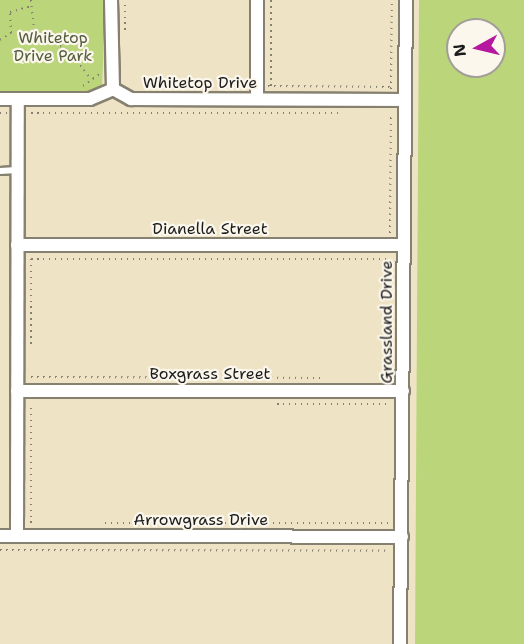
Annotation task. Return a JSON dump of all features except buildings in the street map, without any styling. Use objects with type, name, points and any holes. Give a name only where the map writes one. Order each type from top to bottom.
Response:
[{"type":"street","points":[[0,99],[90,99],[113,89],[111,0]]},
{"type":"street","points":[[257,0],[257,99]]},
{"type":"street","name":"Grassland Drive","points":[[400,644],[405,0]]},
{"type":"street","name":"Whitetop Drive","points":[[113,89],[131,99],[405,100]]},
{"type":"street","points":[[17,530],[18,99]]},
{"type":"street","name":"Dianella Street","points":[[17,245],[404,245]]},
{"type":"street","name":"Boxgrass Street","points":[[17,391],[403,391]]},
{"type":"street","name":"Arrowgrass Drive","points":[[0,536],[17,530],[402,537]]},
{"type":"lane","points":[[0,171],[18,170]]},
{"type":"path","points":[[31,0],[29,7],[38,36],[69,51],[89,77]]},
{"type":"path","points":[[271,0],[271,86]]},
{"type":"path","points":[[0,39],[11,33],[10,12],[29,7]]},
{"type":"path","points":[[0,113],[345,113]]},
{"type":"path","points":[[31,113],[31,125]]},
{"type":"path","points":[[380,113],[391,113]]},
{"type":"path","points":[[31,245],[31,354]]},
{"type":"path","points":[[31,259],[390,259]]},
{"type":"path","points":[[30,524],[31,366]]},
{"type":"path","points":[[31,377],[329,378]]},
{"type":"path","points":[[377,378],[389,378]]},
{"type":"path","points":[[17,530],[30,524],[42,523]]},
{"type":"path","points":[[100,523],[388,523]]},
{"type":"path","points":[[0,550],[388,550]]},
{"type":"green space","name":"Whitetop Drive Park","points":[[0,0],[106,0],[102,87],[91,93],[0,94]]},
{"type":"green space","points":[[419,0],[524,0],[524,644],[415,644]]}]
